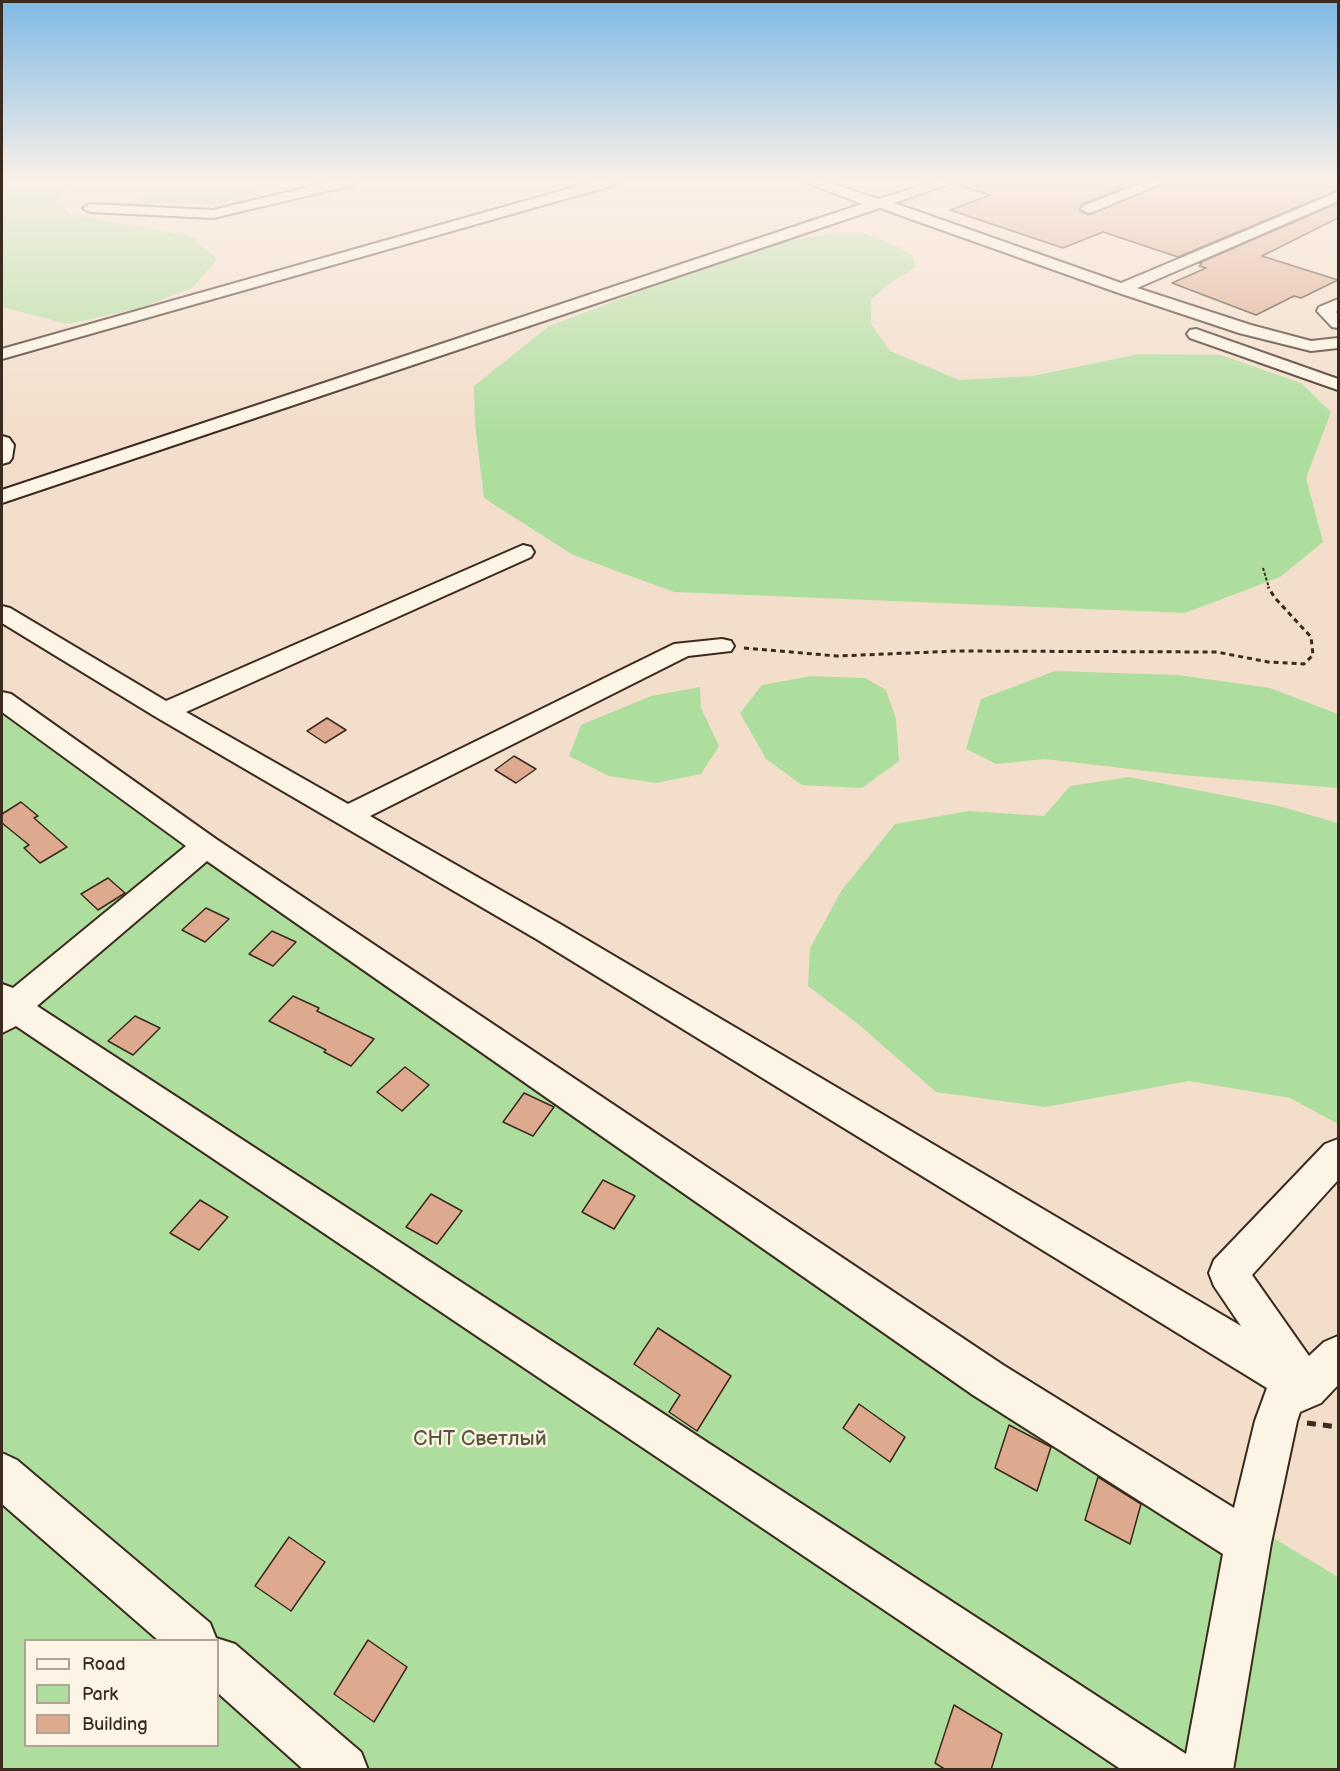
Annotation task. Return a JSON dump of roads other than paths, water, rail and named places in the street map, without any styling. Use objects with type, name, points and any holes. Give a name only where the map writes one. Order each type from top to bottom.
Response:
[{"type":"street","points":[[2,354],[317,265]]},
{"type":"street","points":[[4,490],[695,265]]},
{"type":"street","points":[[1053,265],[1245,329],[1311,346],[1338,356]]},
{"type":"street","points":[[1122,289],[1179,265]]},
{"type":"street","points":[[1332,307],[1338,323]]},
{"type":"street","points":[[1182,329],[1338,385]]},
{"type":"street","points":[[1311,346],[1338,343]]},
{"type":"street","points":[[2,442],[4,446],[2,458]]},
{"type":"street","points":[[165,711],[524,552]]},
{"type":"street","points":[[2,612],[165,711],[549,932],[1306,1388]]},
{"type":"street","points":[[347,816],[683,649],[722,646]]},
{"type":"street","points":[[2,700],[207,846],[988,1380],[1248,1543]]},
{"type":"street","points":[[207,846],[5,1008],[1167,1770]]},
{"type":"street","points":[[1306,1388],[1227,1273],[1338,1155]]},
{"type":"street","points":[[1208,1770],[1248,1543],[1276,1421],[1284,1398],[1306,1388],[1338,1356]]},
{"type":"street","points":[[2,1474],[191,1639]]},
{"type":"street","points":[[219,1662],[343,1770]]},
{"type":"park label","name":"СНТ Светлый","points":[[480,1440]]}]
